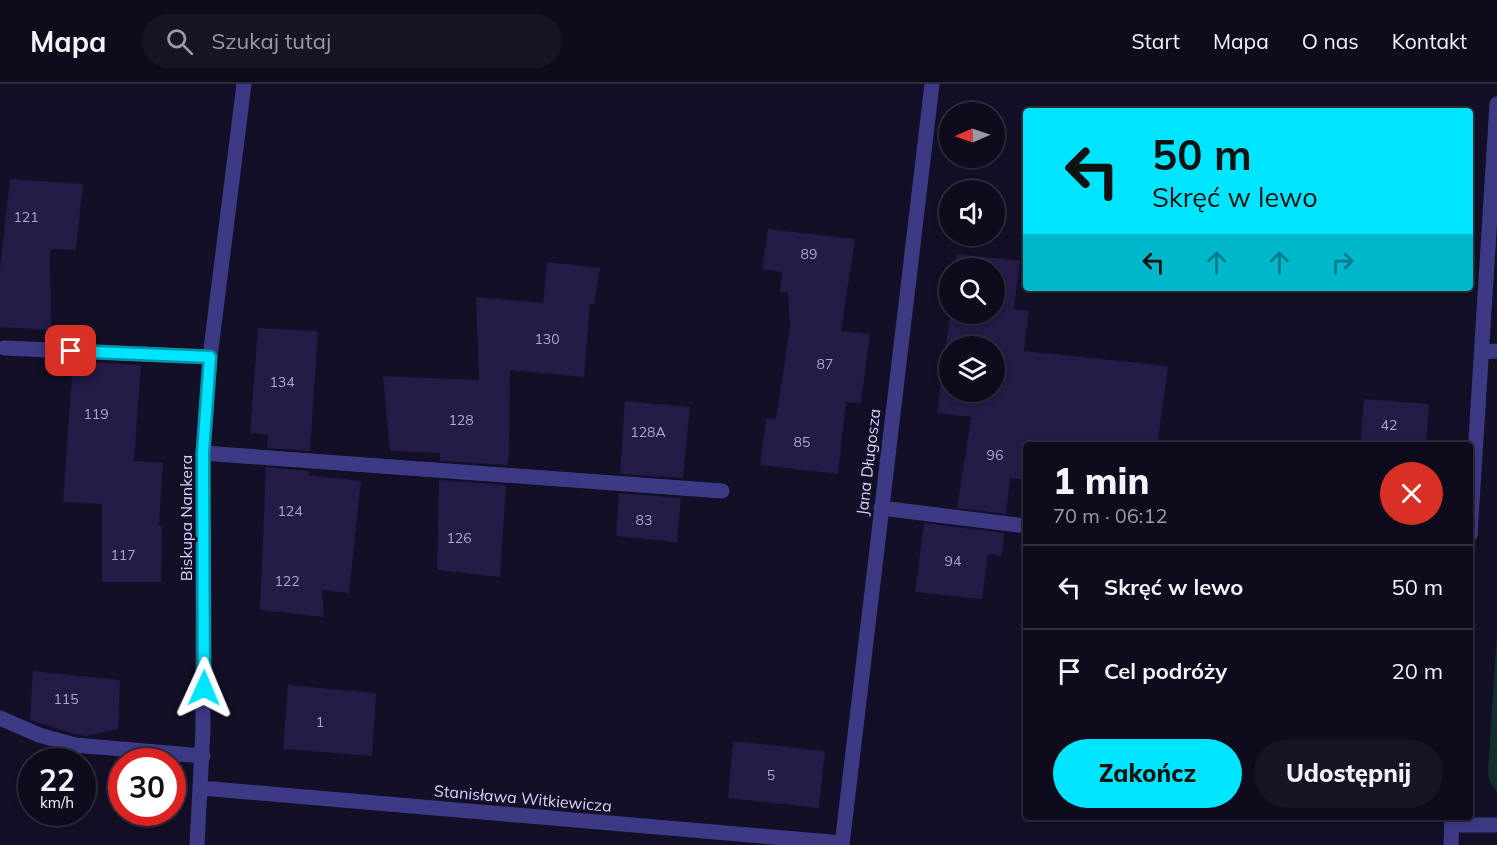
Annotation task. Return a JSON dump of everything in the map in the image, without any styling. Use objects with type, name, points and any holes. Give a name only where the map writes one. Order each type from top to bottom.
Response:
[{"type":"street","name":"Biskupa Nankera","points":[[197,845],[203,756],[205,624],[203,453],[210,357],[244,84]]},
{"type":"street","name":"Jana Długosza","points":[[842,844],[932,84]]},
{"type":"street","points":[[1473,508],[1490,352],[1497,104]]},
{"type":"street","points":[[4,348],[210,357]]},
{"type":"street","points":[[203,453],[722,491]]},
{"type":"street","points":[[881,508],[1023,526]]},
{"type":"street","points":[[0,717],[39,735],[75,745],[203,756]]},
{"type":"street","name":"Stanisława Witkiewicza","points":[[201,788],[842,844]]},
{"type":"street","points":[[1451,845],[1452,821],[1497,825]]},
{"type":"green space","points":[[1497,633],[1497,792],[1489,780],[1488,772]]},
{"type":"building","points":[[10,179],[83,184],[76,250],[50,249],[51,330],[0,327],[0,268]]},
{"type":"building","points":[[768,229],[855,239],[841,331],[870,334],[861,403],[846,402],[838,474],[760,465],[766,419],[776,418],[790,327],[788,293],[780,292],[782,272],[762,269]]},
{"type":"building","points":[[957,254],[993,258],[956,258]]},
{"type":"building","points":[[1005,259],[1020,261],[1014,309],[1029,311],[1024,351],[1168,366],[1158,442],[1023,442],[1023,480],[1010,478],[1006,514],[957,508],[971,417],[937,413],[939,398],[939,402],[1005,402],[1005,336],[947,336],[949,324],[1005,324]]},
{"type":"building","points":[[547,262],[600,268],[594,304],[590,304],[584,377],[510,370],[507,465],[440,461],[440,453],[390,451],[383,376],[479,380],[476,297],[543,303]]},
{"type":"building","points":[[258,328],[318,331],[310,451],[267,448],[268,435],[250,433]]},
{"type":"building","points":[[73,361],[141,365],[134,461],[163,463],[159,526],[162,526],[161,582],[102,582],[102,504],[63,502]]},
{"type":"building","points":[[1364,399],[1429,404],[1426,442],[1360,442]]},
{"type":"building","points":[[625,401],[690,407],[683,478],[620,474]]},
{"type":"building","points":[[266,467],[309,471],[309,475],[361,481],[349,593],[322,590],[324,617],[260,610]]},
{"type":"building","points":[[439,480],[506,485],[500,577],[437,570]]},
{"type":"building","points":[[619,493],[681,498],[677,542],[616,536]]},
{"type":"building","points":[[924,523],[1004,533],[1002,556],[988,554],[982,599],[915,592]]},
{"type":"building","points":[[33,671],[120,680],[118,729],[87,736],[30,720]]},
{"type":"building","points":[[288,685],[376,693],[372,756],[283,749]]},
{"type":"building","points":[[733,741],[825,751],[819,808],[728,798]]},
{"type":"route","points":[[71,351],[210,357],[203,453],[204,688]]}]
